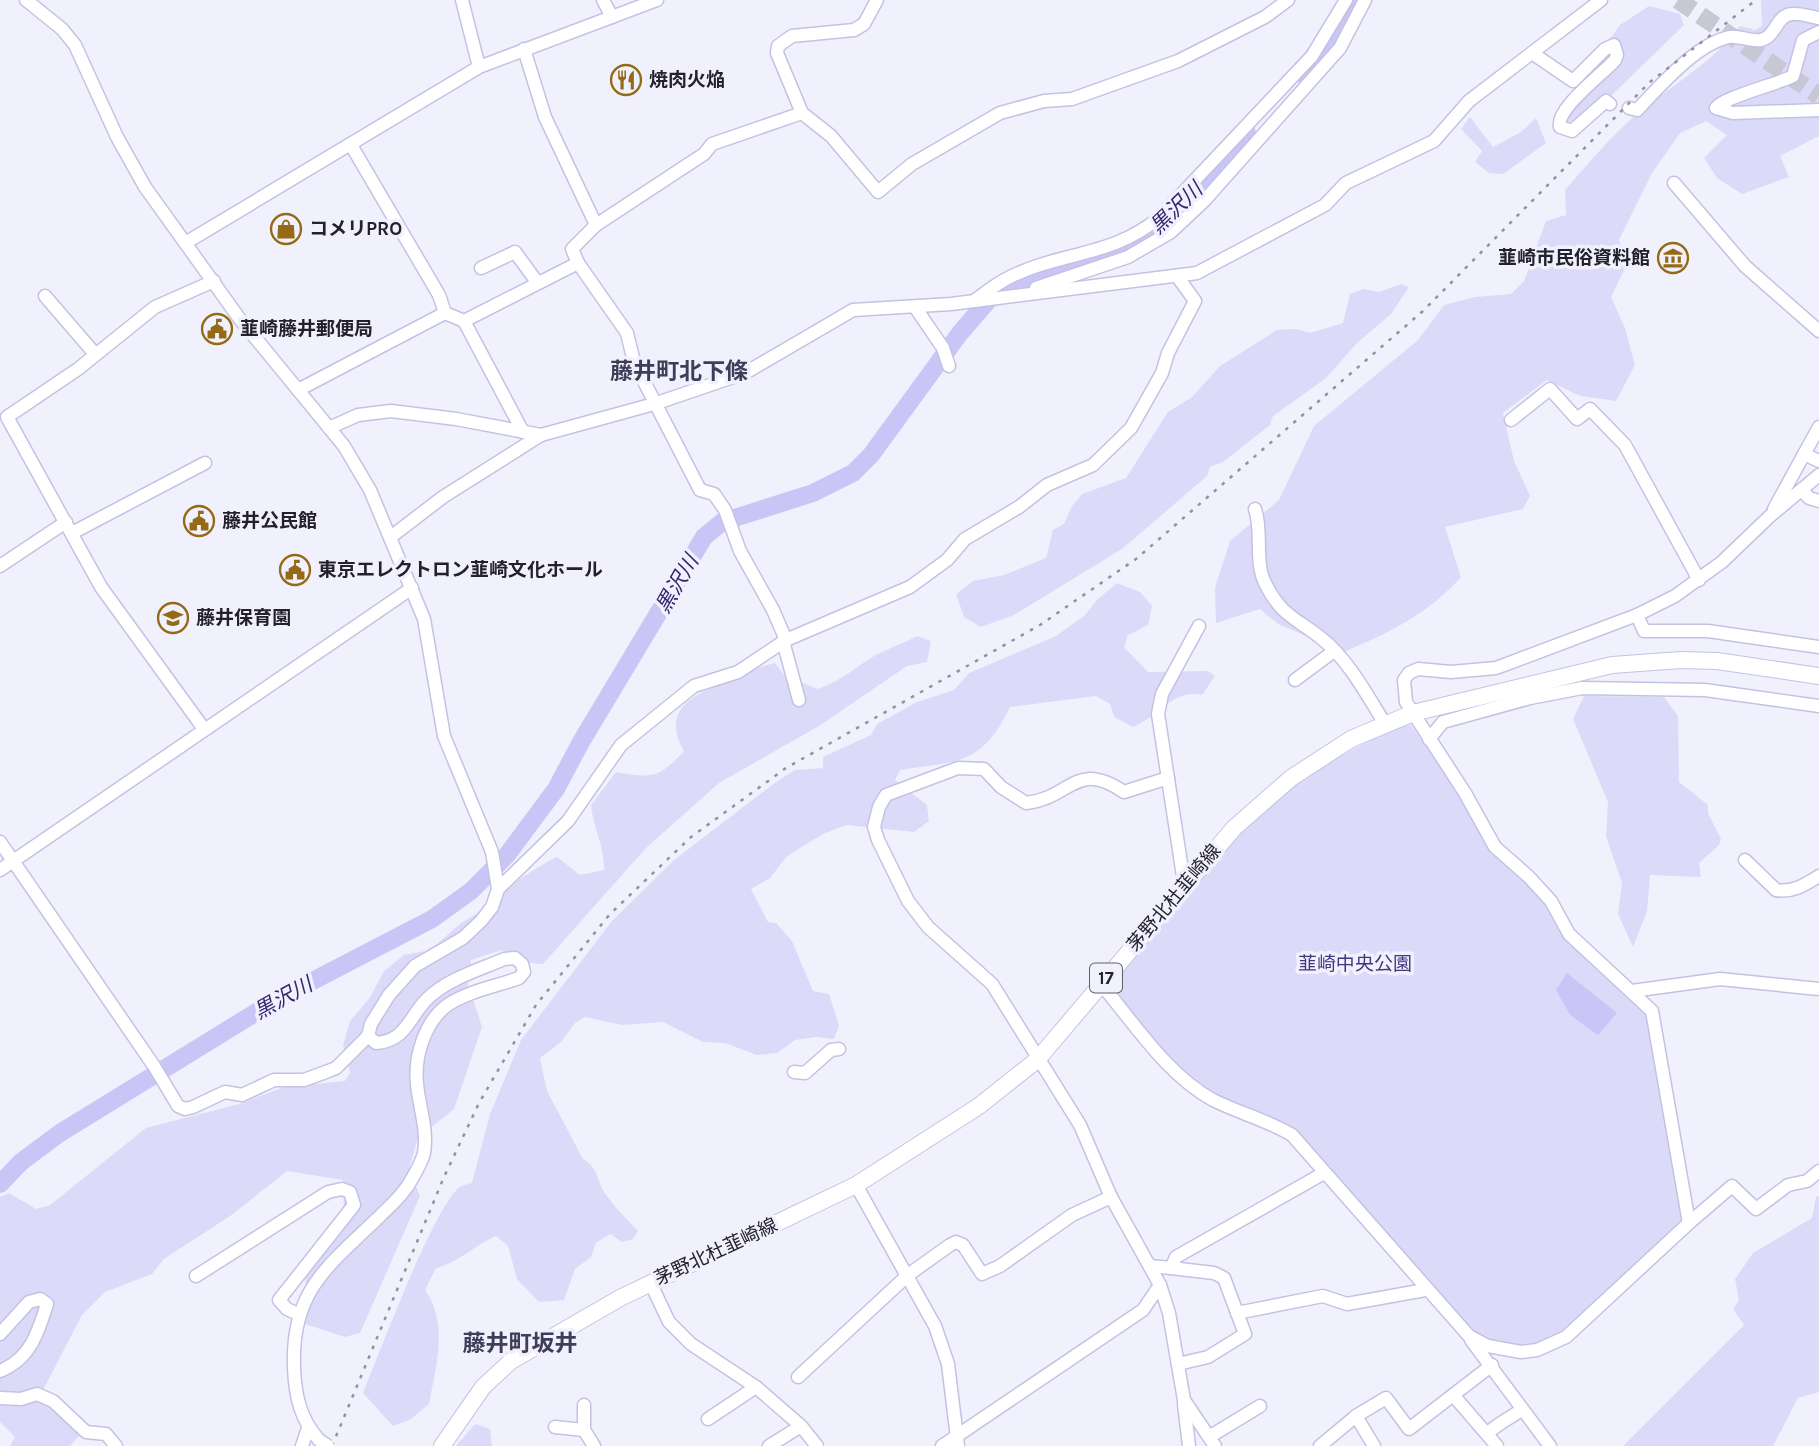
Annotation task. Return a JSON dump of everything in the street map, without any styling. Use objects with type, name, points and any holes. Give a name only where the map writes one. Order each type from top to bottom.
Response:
[{"type":"main road","name":"茅野北杜韮崎線","points":[[442,1446],[484,1387],[511,1361],[650,1282],[856,1185],[979,1106],[1037,1060],[1234,828],[1291,778],[1328,752],[1413,713],[1549,678],[1623,664],[1681,660],[1717,661],[1819,676]]},
{"type":"street","points":[[0,842],[160,1075],[178,1106],[185,1109],[217,1094],[242,1095],[274,1080],[304,1080],[336,1068],[368,1037],[371,1024],[389,995],[415,966],[463,938],[481,921],[492,907],[497,882],[493,860],[444,736],[424,619],[392,536],[370,490],[330,428],[214,281],[127,158],[75,45],[62,29],[26,0]]},
{"type":"street","points":[[462,0],[479,67]]},
{"type":"street","points":[[603,0],[612,17]]},
{"type":"street","points":[[187,242],[479,67],[657,0]]},
{"type":"street","points":[[877,0],[864,24],[854,30],[792,36],[778,46],[784,75],[802,113],[831,135],[877,192],[906,168],[1000,113],[1044,101],[1072,99],[1178,61],[1265,17],[1289,0]]},
{"type":"street","points":[[1024,295],[1128,257],[1171,232],[1204,201],[1284,96],[1346,0]]},
{"type":"street","points":[[976,301],[1012,276],[1117,245],[1140,233],[1160,217],[1284,96],[1340,48],[1365,0]]},
{"type":"street","points":[[392,536],[443,497],[541,435],[654,404],[745,373],[853,310],[976,301],[1197,273],[1325,205],[1346,183],[1434,141],[1469,101],[1601,0]]},
{"type":"street","points":[[1629,108],[1637,110],[1667,77],[1689,59],[1728,37],[1761,40],[1770,36],[1785,16],[1793,14],[1819,18]]},
{"type":"street","points":[[1819,32],[1802,40],[1793,76],[1753,93],[1722,101],[1716,107],[1733,113],[1819,110]]},
{"type":"street","points":[[1532,53],[1573,81],[1605,49],[1614,45],[1617,55],[1615,60],[1581,91],[1560,118],[1560,127],[1572,131],[1606,101],[1609,104]]},
{"type":"street","points":[[524,49],[545,117],[596,225]]},
{"type":"street","points":[[799,700],[773,610],[740,551],[725,510],[714,494],[700,490],[634,362],[627,333],[578,263],[572,249],[596,225],[704,154],[712,144],[802,113]]},
{"type":"street","points":[[352,145],[439,295],[445,313],[464,321],[523,432]]},
{"type":"street","points":[[1674,183],[1745,266],[1819,331]]},
{"type":"street","points":[[481,268],[514,252],[537,282]]},
{"type":"street","points":[[464,321],[578,263]]},
{"type":"street","points":[[497,882],[568,821],[621,746],[694,686],[738,672],[784,641],[910,587],[947,560],[965,539],[1019,507],[1047,485],[1093,465],[1122,439],[1162,373],[1168,353],[1195,301],[1177,276]]},
{"type":"street","points":[[204,729],[111,603],[7,417],[95,355],[155,307],[214,281]]},
{"type":"street","points":[[46,296],[95,355]]},
{"type":"street","points":[[915,307],[947,358]]},
{"type":"street","points":[[298,390],[445,313]]},
{"type":"street","points":[[1511,420],[1550,389],[1577,419],[1590,409],[1625,445],[1699,580]]},
{"type":"street","points":[[330,428],[358,415],[391,411],[456,419],[541,435]]},
{"type":"street","points":[[1770,516],[1819,427]]},
{"type":"street","points":[[1804,454],[1819,461]]},
{"type":"street","points":[[0,566],[69,528],[205,463]]},
{"type":"street","points":[[1694,1219],[1687,1206],[1652,1011],[1569,934],[1551,901],[1495,847],[1453,774],[1406,702],[1404,680],[1409,673],[1418,669],[1463,671],[1496,667],[1637,615],[1699,580],[1819,475]]},
{"type":"street","points":[[1802,490],[1809,498],[1819,501]]},
{"type":"street","points":[[1255,509],[1264,581],[1291,620],[1322,638],[1334,651],[1361,685],[1385,724]]},
{"type":"street","points":[[0,870],[412,588]]},
{"type":"street","points":[[1637,615],[1644,631],[1708,631],[1819,647]]},
{"type":"street","points":[[1188,880],[1183,876],[1158,714],[1162,694],[1199,626]]},
{"type":"street","points":[[1295,680],[1334,651]]},
{"type":"street","points":[[1429,739],[1443,722],[1530,698],[1582,688],[1705,690],[1819,706]]},
{"type":"street","points":[[1168,778],[1124,792],[1105,780],[1086,779],[1026,803],[1001,787],[984,769],[958,768],[886,795],[879,807],[874,827],[908,901],[929,927],[992,984],[1080,1125],[1111,1197],[1160,1285],[1169,1313],[1189,1446]]},
{"type":"street","points":[[1745,860],[1776,890],[1800,888],[1819,876]]},
{"type":"street","points":[[323,1443],[308,1428],[302,1416],[294,1377],[293,1337],[298,1314],[312,1289],[337,1258],[397,1200],[418,1167],[424,1154],[425,1137],[416,1081],[419,1053],[437,1015],[455,1001],[519,978],[524,972],[522,964],[515,958],[505,959],[456,980],[425,1000],[404,1031],[393,1040],[376,1043],[368,1037]]},
{"type":"street","points":[[1632,991],[1720,979],[1819,989]]},
{"type":"street","points":[[1101,984],[1175,1069],[1212,1099],[1267,1120],[1292,1135],[1425,1290],[1469,1336],[1550,1446]]},
{"type":"street","points":[[794,1072],[806,1073],[831,1050],[839,1049]]},
{"type":"street","points":[[1469,1336],[1488,1346],[1521,1352],[1537,1350],[1566,1337],[1732,1186],[1756,1209],[1788,1185],[1807,1181],[1819,1171]]},
{"type":"street","points":[[1171,1268],[1175,1257],[1324,1173]]},
{"type":"street","points":[[856,1185],[935,1326],[948,1364],[957,1441]]},
{"type":"street","points":[[195,1276],[328,1192],[342,1189],[350,1192],[354,1205],[279,1300],[287,1309],[298,1314]]},
{"type":"street","points":[[798,1377],[908,1275],[956,1242],[963,1245],[982,1274],[1000,1266],[1072,1215],[1111,1197]]},
{"type":"street","points":[[1150,1266],[1214,1273],[1224,1278],[1245,1334],[1208,1357],[1178,1364]]},
{"type":"street","points":[[650,1282],[669,1322],[691,1345],[756,1387],[801,1426],[817,1446]]},
{"type":"street","points":[[942,1446],[957,1441],[1143,1310],[1160,1285]]},
{"type":"street","points":[[1237,1313],[1323,1296],[1347,1304],[1425,1290]]},
{"type":"street","points":[[0,1334],[29,1302],[40,1299],[47,1304],[36,1339],[20,1360],[0,1371]]},
{"type":"street","points":[[1320,1446],[1356,1416],[1386,1398],[1409,1429],[1492,1365]]},
{"type":"street","points":[[708,1419],[756,1387]]},
{"type":"street","points":[[0,1398],[21,1399],[37,1394],[53,1401],[86,1432],[107,1434],[116,1446]]},
{"type":"street","points":[[1453,1395],[1497,1446]]},
{"type":"street","points":[[1184,1400],[1212,1441],[1260,1406]]},
{"type":"street","points":[[584,1405],[584,1430],[594,1446]]},
{"type":"street","points":[[1487,1434],[1503,1419],[1511,1418],[1521,1410]]},
{"type":"street","points":[[1356,1416],[1374,1446]]},
{"type":"street","points":[[769,1446],[801,1426]]},
{"type":"street","points":[[555,1427],[584,1430]]},
{"type":"street","points":[[302,1446],[308,1428]]},
{"type":"green space","points":[[1761,0],[1819,0],[1819,136],[1780,156],[1789,177],[1742,194],[1717,178],[1704,158],[1727,135],[1706,121],[1680,133],[1652,173],[1619,240],[1627,264],[1611,297],[1625,328],[1635,365],[1616,401],[1580,396],[1547,380],[1503,413],[1514,461],[1530,496],[1523,509],[1445,527],[1461,577],[1435,602],[1407,621],[1344,652],[1278,624],[1260,609],[1216,623],[1215,588],[1230,541],[1279,500],[1314,426],[1418,340],[1444,305],[1475,297],[1511,294],[1524,281],[1546,221],[1566,215],[1565,190],[1631,119],[1703,64],[1740,26],[1755,30],[1762,26]]},
{"type":"green space","points":[[1649,6],[1680,14],[1684,25],[1613,94],[1567,124],[1558,111],[1620,25]]},
{"type":"green space","points":[[1470,117],[1493,147],[1521,132],[1536,118],[1546,143],[1503,174],[1489,173],[1475,162],[1482,151],[1461,129]]},
{"type":"green space","points":[[1401,284],[1409,287],[1391,314],[1358,342],[1325,379],[1273,416],[1270,425],[1223,462],[1210,467],[1207,476],[1122,549],[1014,615],[981,627],[964,617],[956,594],[973,581],[1004,575],[1046,558],[1053,530],[1064,524],[1072,506],[1082,494],[1126,478],[1168,412],[1192,397],[1220,366],[1277,330],[1296,329],[1310,333],[1343,323],[1350,294],[1363,289],[1379,292]]},
{"type":"green space","points":[[1117,583],[1140,592],[1152,606],[1148,625],[1128,635],[1124,647],[1148,672],[1208,671],[1215,676],[1202,695],[1192,694],[1174,700],[1133,727],[1114,717],[1110,704],[1096,696],[1010,707],[989,740],[967,757],[938,765],[900,770],[895,780],[927,805],[929,821],[914,832],[846,825],[823,834],[787,856],[770,878],[751,889],[768,922],[776,923],[792,941],[813,991],[829,994],[839,1026],[834,1039],[816,1037],[795,1040],[777,1053],[757,1055],[725,1043],[703,1042],[663,1022],[622,1025],[585,1017],[576,1022],[561,1042],[540,1058],[547,1091],[583,1159],[595,1171],[614,1205],[638,1231],[633,1239],[622,1242],[610,1234],[596,1243],[591,1257],[575,1269],[564,1300],[539,1302],[517,1279],[508,1246],[496,1236],[452,1262],[436,1268],[425,1290],[437,1317],[439,1331],[429,1404],[411,1419],[393,1426],[363,1393],[408,1282],[450,1198],[461,1186],[472,1183],[490,1114],[521,1040],[612,921],[674,860],[772,785],[795,770],[823,768],[823,757],[871,735],[877,724],[917,702],[954,690],[969,673],[1056,636],[1084,616],[1098,599]]},
{"type":"green space","points":[[917,636],[931,641],[927,662],[907,666],[819,726],[719,783],[646,848],[543,964],[526,963],[502,950],[471,960],[468,984],[482,1027],[454,1109],[418,1138],[409,1169],[420,1196],[360,1333],[345,1337],[305,1324],[306,1262],[344,1210],[343,1180],[287,1171],[233,1214],[164,1259],[152,1274],[105,1292],[82,1315],[41,1394],[43,1403],[67,1416],[79,1436],[70,1446],[10,1446],[15,1437],[0,1422],[0,1197],[9,1193],[36,1209],[50,1205],[146,1128],[239,1104],[284,1087],[345,1081],[350,1072],[343,1045],[350,1021],[369,999],[384,971],[404,955],[425,951],[437,944],[461,923],[485,909],[488,899],[557,857],[580,875],[604,870],[603,853],[591,805],[616,772],[646,775],[661,772],[684,751],[677,736],[676,724],[678,713],[693,698],[745,673],[775,663],[785,676],[818,689],[838,680],[878,654]]},
{"type":"green space","points":[[1584,696],[1664,697],[1678,716],[1679,782],[1708,805],[1708,813],[1721,839],[1719,845],[1699,863],[1701,877],[1650,875],[1647,911],[1633,947],[1618,914],[1622,883],[1606,836],[1608,802],[1573,719]]},
{"type":"green space","name":"韮崎中央公園","points":[[1410,724],[1544,902],[1561,934],[1647,1013],[1684,1220],[1592,1308],[1554,1337],[1528,1346],[1518,1347],[1498,1342],[1463,1322],[1302,1140],[1216,1095],[1186,1072],[1155,1041],[1107,984],[1232,834],[1293,781],[1384,733]]},
{"type":"green space","points":[[1819,1196],[1819,1392],[1798,1398],[1773,1446],[1623,1446],[1744,1325],[1733,1309],[1739,1300],[1735,1279],[1753,1253],[1812,1218],[1816,1197]]},
{"type":"green space","points":[[475,1424],[490,1429],[492,1446],[456,1446]]},
{"type":"shaded area","points":[[1567,973],[1617,1013],[1598,1035],[1570,1015],[1556,990]]},
{"type":"waterway","name":"黒沢川","points":[[1302,74],[1333,41],[1355,0]]},
{"type":"waterway","name":"黒沢川","points":[[0,1184],[21,1162],[60,1133],[276,1000],[432,919],[471,891],[507,855],[556,789],[581,742],[704,537],[722,522],[813,493],[853,473],[871,455],[960,333],[999,288],[1143,240],[1165,224],[1247,133]]},
{"type":"tunnel","points":[[1678,0],[1819,96]]},
{"type":"railway","points":[[332,1446],[444,1177],[479,1103],[536,1005],[610,914],[691,837],[786,768],[1040,625],[1136,559],[1423,311],[1650,82],[1756,0]]},
{"type":"place","name":"焼肉火焔","points":[[626,80]]},
{"type":"place","name":"コメリPRO","points":[[286,229]]},
{"type":"place","name":"韮崎市民俗資料館","points":[[1673,258]]},
{"type":"place","name":"韮崎藤井郵便局","points":[[217,329]]},
{"type":"place","name":"藤井公民館","points":[[199,521]]},
{"type":"place","name":"東京エレクトロン韮崎文化ホール","points":[[295,570]]},
{"type":"place","name":"藤井保育園","points":[[173,618]]},
{"type":"district","name":"藤井町北下條","points":[[679,371]]},
{"type":"district","name":"藤井町坂井","points":[[520,1343]]}]
